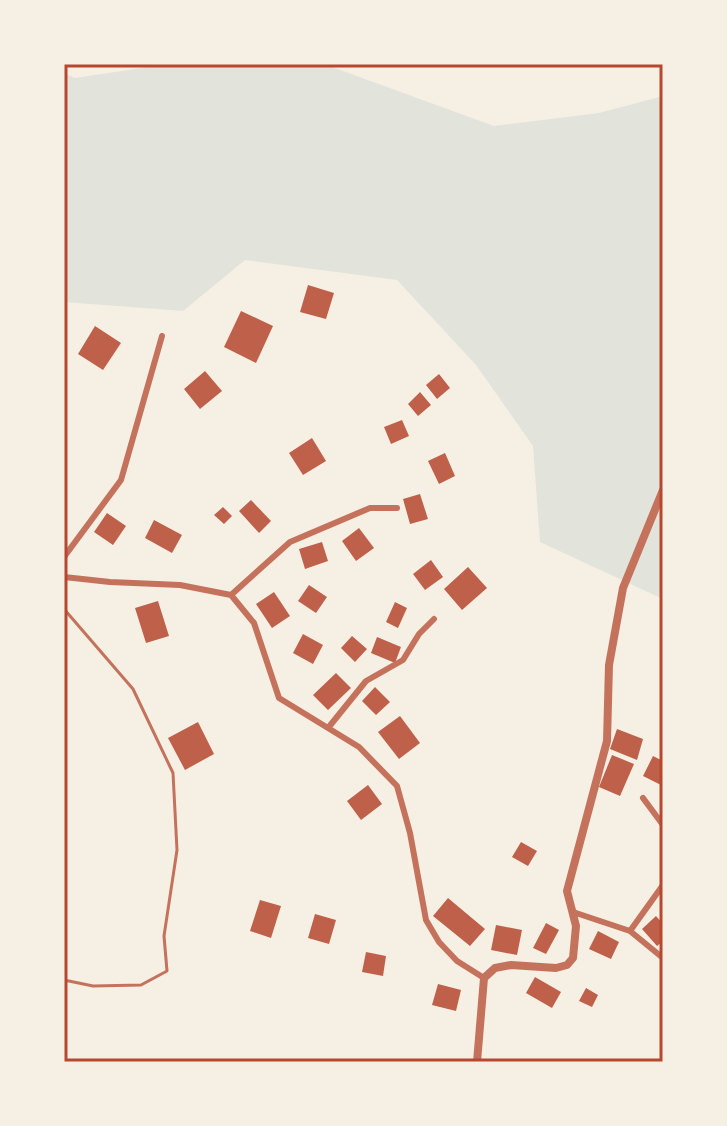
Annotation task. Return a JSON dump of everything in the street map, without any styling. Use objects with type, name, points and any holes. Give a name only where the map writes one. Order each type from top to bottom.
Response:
[{"type":"street","points":[[64,557],[121,480],[162,336]]},
{"type":"street","points":[[477,1062],[484,978],[495,968],[511,965],[556,968],[567,965],[573,958],[576,946],[573,912],[567,891],[607,741],[609,665],[623,588],[663,490]]},
{"type":"street","points":[[231,595],[290,542],[370,508],[397,508]]},
{"type":"street","points":[[64,577],[180,585],[231,595],[254,623],[279,698],[359,747],[397,786],[410,833],[426,920],[439,942],[457,961],[484,978]]},
{"type":"street","points":[[328,728],[366,681],[403,660],[419,634],[434,619]]},
{"type":"street","points":[[643,798],[663,825]]},
{"type":"street","points":[[630,931],[663,885]]},
{"type":"street","points":[[573,912],[630,931],[663,958]]},
{"type":"lane","points":[[64,609],[133,689],[173,773],[177,850],[164,936],[167,971],[141,985],[93,986],[64,980]]},
{"type":"shaded area","points":[[168,64],[324,64],[494,126],[599,113],[663,96],[663,599],[540,542],[533,446],[476,365],[397,280],[245,260],[183,311],[64,302],[64,73],[75,78]]},
{"type":"building","points":[[308,285],[334,293],[326,319],[300,312]]},
{"type":"building","points":[[241,311],[273,326],[256,363],[224,347]]},
{"type":"building","points":[[95,326],[121,343],[103,370],[78,354]]},
{"type":"building","points":[[205,371],[222,391],[200,409],[184,389]]},
{"type":"building","points":[[439,374],[450,388],[437,399],[426,385]]},
{"type":"building","points":[[420,392],[431,405],[418,416],[408,404]]},
{"type":"building","points":[[402,420],[409,436],[391,444],[384,427]]},
{"type":"building","points":[[312,438],[326,461],[303,475],[289,453]]},
{"type":"building","points":[[445,453],[455,476],[439,484],[428,461]]},
{"type":"building","points":[[420,494],[428,519],[410,524],[403,499]]},
{"type":"building","points":[[251,500],[271,521],[259,533],[239,511]]},
{"type":"building","points":[[223,507],[232,516],[224,524],[214,515]]},
{"type":"building","points":[[107,513],[126,526],[113,545],[94,532]]},
{"type":"building","points":[[154,520],[182,535],[172,553],[145,538]]},
{"type":"building","points":[[359,528],[374,548],[356,561],[342,541]]},
{"type":"building","points":[[322,542],[328,561],[305,569],[299,549]]},
{"type":"building","points":[[431,560],[443,577],[425,590],[413,574]]},
{"type":"building","points":[[468,567],[487,588],[462,610],[444,589]]},
{"type":"building","points":[[309,585],[327,597],[316,613],[298,601]]},
{"type":"building","points":[[274,592],[290,616],[272,628],[256,604]]},
{"type":"building","points":[[158,601],[169,636],[146,643],[135,608]]},
{"type":"building","points":[[395,602],[407,608],[398,628],[386,622]]},
{"type":"building","points":[[303,634],[323,645],[313,664],[293,653]]},
{"type":"building","points":[[352,636],[367,649],[355,662],[341,648]]},
{"type":"building","points":[[377,637],[401,647],[395,663],[371,653]]},
{"type":"building","points":[[336,673],[351,688],[328,710],[313,695]]},
{"type":"building","points":[[375,687],[390,702],[376,715],[362,701]]},
{"type":"building","points":[[400,716],[420,743],[399,759],[378,732]]},
{"type":"building","points":[[198,722],[214,754],[185,770],[168,738]]},
{"type":"building","points":[[617,729],[643,739],[637,760],[610,749]]},
{"type":"building","points":[[612,755],[634,764],[620,796],[599,787]]},
{"type":"building","points":[[653,756],[663,761],[663,786],[643,776]]},
{"type":"building","points":[[368,785],[382,804],[361,820],[347,801]]},
{"type":"building","points":[[521,842],[537,851],[528,866],[512,857]]},
{"type":"building","points":[[448,898],[485,929],[470,946],[433,916]]},
{"type":"building","points":[[260,900],[281,906],[271,938],[250,931]]},
{"type":"building","points":[[315,914],[336,920],[329,944],[308,938]]},
{"type":"building","points":[[656,916],[663,924],[663,941],[657,946],[642,929]]},
{"type":"building","points":[[546,923],[559,930],[546,954],[533,948]]},
{"type":"building","points":[[496,925],[522,930],[517,955],[491,950]]},
{"type":"building","points":[[598,931],[619,942],[611,959],[589,949]]},
{"type":"building","points":[[366,952],[386,956],[383,976],[362,972]]},
{"type":"building","points":[[535,977],[561,992],[552,1008],[526,993]]},
{"type":"building","points":[[438,984],[461,990],[456,1011],[432,1005]]},
{"type":"building","points":[[586,988],[598,995],[592,1007],[579,1001]]}]
